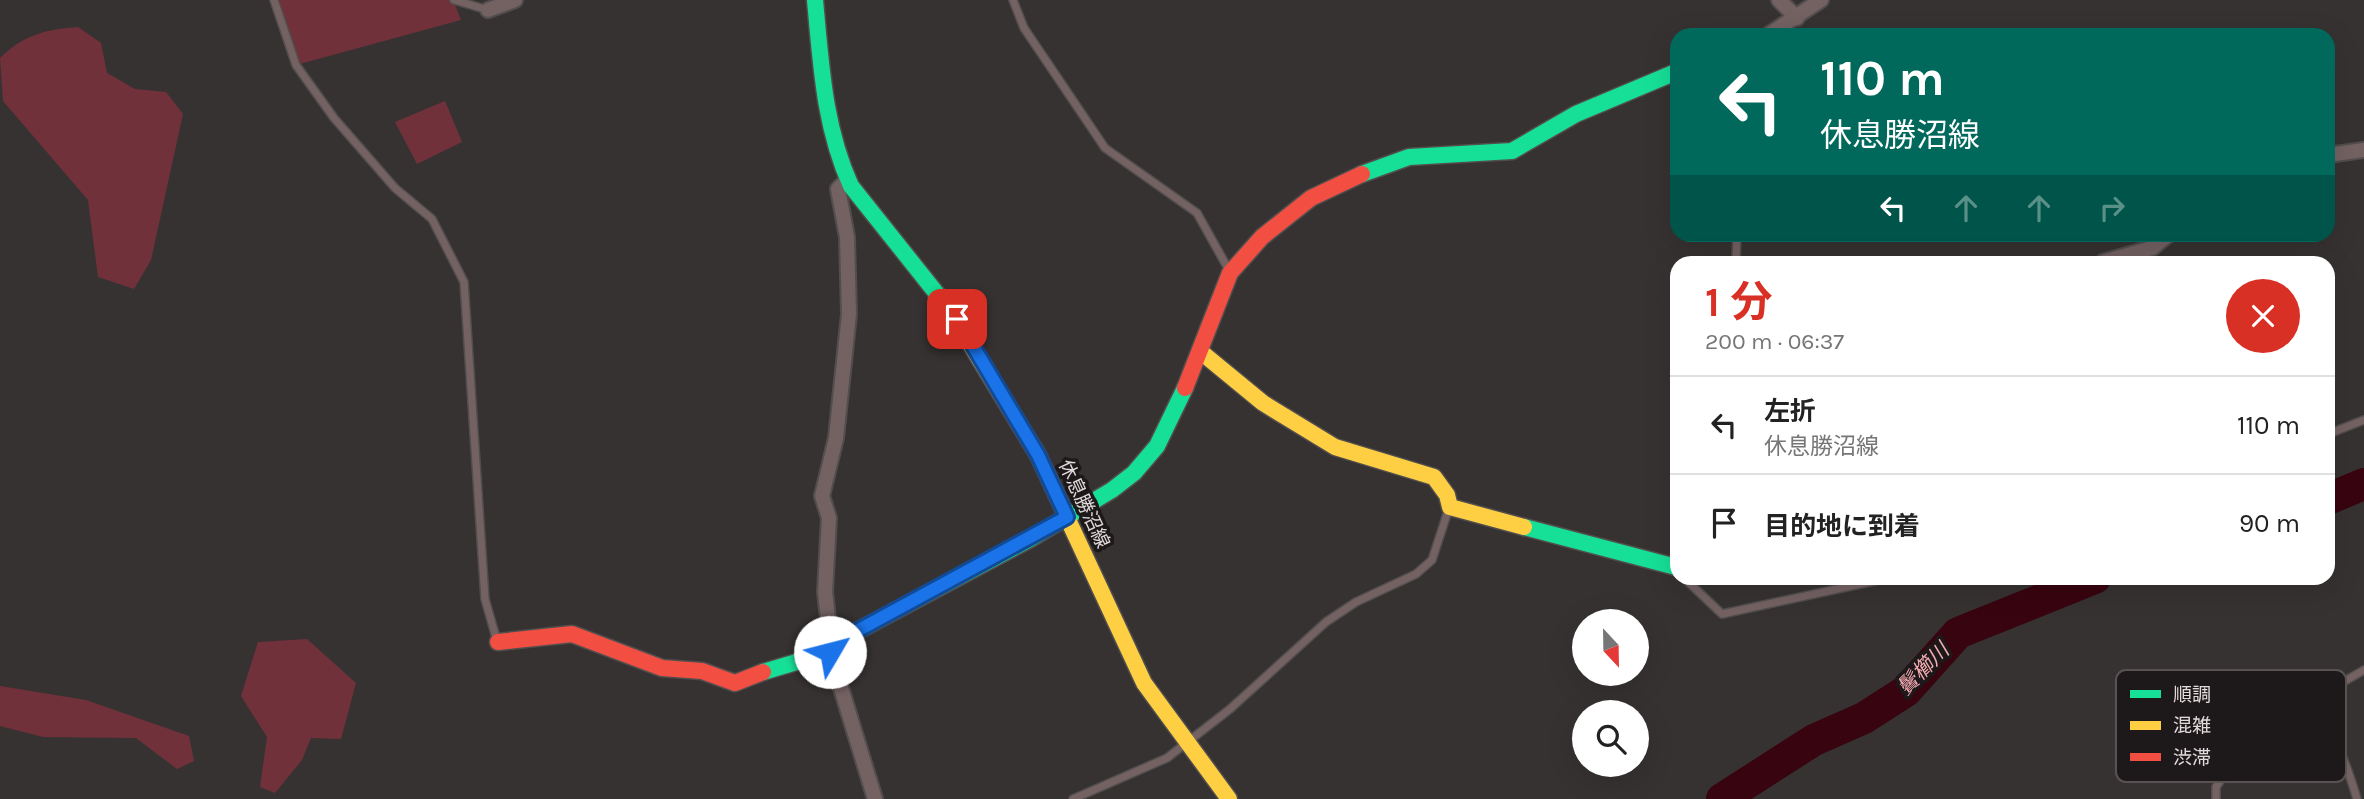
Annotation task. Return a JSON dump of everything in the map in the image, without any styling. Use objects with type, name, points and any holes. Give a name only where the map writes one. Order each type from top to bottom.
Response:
[{"type":"street","points":[[488,9],[515,0]]},
{"type":"street","name":"休息勝沼線","points":[[815,0],[830,133],[847,180],[957,319],[1038,455],[1144,683],[1229,799]]},
{"type":"street","points":[[1779,0],[1797,18]]},
{"type":"street","points":[[1780,28],[1821,0]]},
{"type":"street","points":[[498,642],[572,634],[613,652],[662,668],[702,671],[736,683],[830,649],[1067,517],[1134,473],[1157,446],[1201,352],[1230,273],[1262,237],[1311,198],[1346,180],[1409,158],[1512,150],[1576,114],[1670,75]]},
{"type":"street","points":[[2335,154],[2364,150]]},
{"type":"street","points":[[847,180],[838,189],[847,237],[848,341],[836,438],[822,496],[829,519],[825,592],[830,649],[875,799]]},
{"type":"street","points":[[2124,256],[2152,248],[2159,242]]},
{"type":"street","points":[[1201,352],[1263,403],[1335,447],[1434,477],[1447,495],[1450,507],[1670,569]]},
{"type":"lane","points":[[274,0],[296,65],[334,118],[395,188],[432,219],[464,282],[485,599],[498,642]]},
{"type":"lane","points":[[454,0],[488,9]]},
{"type":"lane","points":[[1013,0],[1024,29],[1105,148],[1197,213],[1230,273]]},
{"type":"lane","points":[[2335,431],[2364,420]]},
{"type":"lane","points":[[1073,799],[1167,758],[1230,709],[1325,622],[1356,602],[1416,574],[1432,560],[1450,507]]},
{"type":"lane","points":[[1692,585],[1722,614],[1856,585]]},
{"type":"lane","points":[[2346,680],[2364,670]]},
{"type":"lane","points":[[2346,764],[2357,799]]},
{"type":"lane","points":[[2216,799],[2216,787],[2219,782]]},
{"type":"shaded area","points":[[274,0],[453,0],[461,20],[296,65]]},
{"type":"shaded area","points":[[78,27],[101,43],[107,73],[135,89],[166,92],[183,114],[151,260],[134,289],[98,277],[88,200],[3,101],[0,58],[18,44],[36,35],[56,29]]},
{"type":"shaded area","points":[[445,101],[462,142],[417,164],[395,122]]},
{"type":"shaded area","points":[[307,639],[356,683],[341,739],[311,738],[302,760],[275,793],[260,787],[267,737],[241,696],[258,642]]},
{"type":"shaded area","points":[[0,686],[86,700],[189,736],[194,761],[177,769],[136,738],[43,737],[0,726]]},
{"type":"waterway","name":"鬢櫛川","points":[[2335,496],[2364,484]]},
{"type":"waterway","name":"鬢櫛川","points":[[1722,799],[1814,740],[1864,718],[1906,691],[1958,633],[2078,585]]},
{"type":"traffic: fast","points":[[815,0],[829,118],[851,186],[949,309]]},
{"type":"traffic: fast","points":[[1362,174],[1409,157],[1512,151],[1576,114],[1670,75]]},
{"type":"traffic: fast","points":[[763,672],[830,652],[831,645],[1030,539],[1112,490],[1134,473],[1157,446],[1185,388]]},
{"type":"traffic: fast","points":[[1524,527],[1670,565]]},
{"type":"traffic: slow","points":[[949,309],[1038,455],[1144,683],[1229,799]]},
{"type":"traffic: slow","points":[[1201,352],[1263,403],[1335,447],[1434,477],[1447,495],[1450,507],[1524,527]]},
{"type":"traffic: jam","points":[[1185,388],[1230,273],[1262,237],[1311,198],[1362,174]]},
{"type":"traffic: jam","points":[[498,642],[572,634],[662,668],[702,671],[735,683],[763,672]]},
{"type":"route","points":[[830,652],[831,645],[935,592],[1067,517],[1038,455],[957,319]]}]
